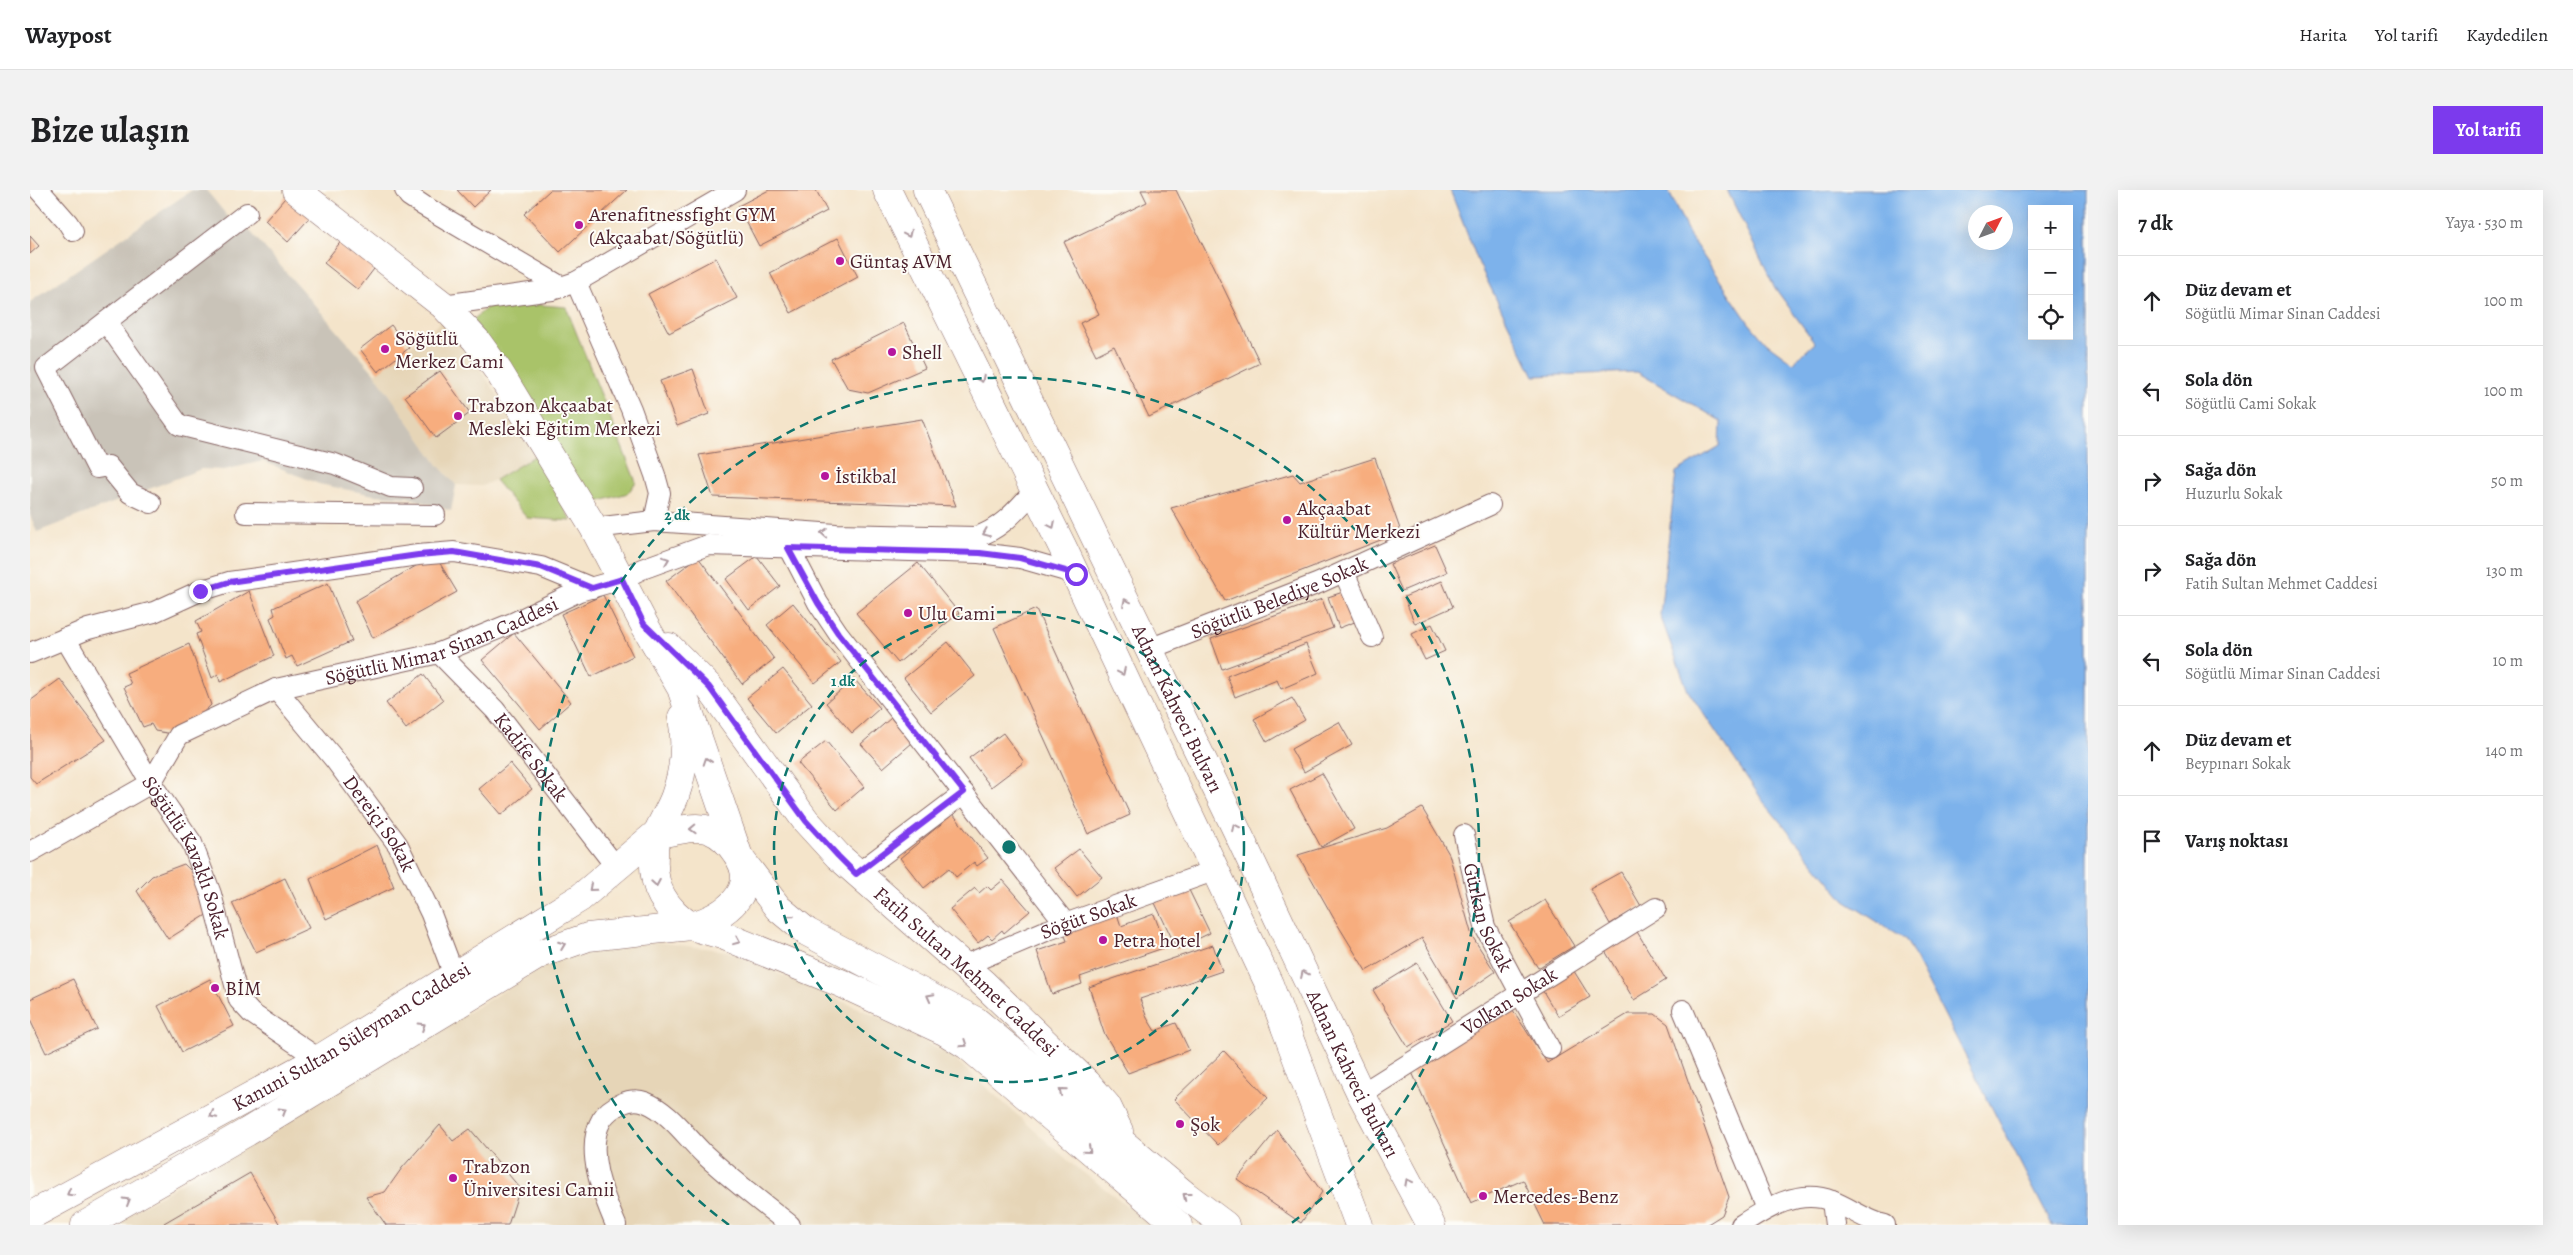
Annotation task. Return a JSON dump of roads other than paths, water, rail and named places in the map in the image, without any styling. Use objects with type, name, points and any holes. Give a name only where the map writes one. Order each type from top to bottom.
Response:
[{"type":"main road","name":"Fatih Sultan Mehmet Caddesi","points":[[296,190],[442,305],[476,340],[499,372],[594,528],[644,624],[664,656],[681,688],[692,715],[745,872],[739,896],[731,906],[719,916],[691,926]]},
{"type":"main road","name":"Adnan Kahveci Bulvarı","points":[[887,190],[1076,574],[1269,984],[1359,1225]]},
{"type":"main road","name":"Adnan Kahveci Bulvarı","points":[[928,190],[1361,1094],[1431,1225]]},
{"type":"main road","name":"Fatih Sultan Mehmet Caddesi","points":[[644,624],[709,687],[806,821],[838,856],[856,874],[963,966],[1097,1095],[1114,1117],[1125,1145]]},
{"type":"main road","name":"Fatih Sultan Mehmet Caddesi","points":[[664,656],[682,716],[685,749],[675,797],[663,824],[656,834],[654,866],[658,892],[671,910],[691,926],[722,935],[843,984],[944,1031],[981,1056],[1178,1225]]},
{"type":"main road","name":"Fatih Sultan Mehmet Caddesi","points":[[656,834],[695,828],[710,830],[723,839],[739,857],[778,908],[807,932],[976,1021],[1185,1195],[1225,1225]]},
{"type":"main road","name":"Kanuni Sultan Süleyman Caddesi","points":[[30,1216],[319,1058],[454,976],[580,898],[656,834]]},
{"type":"main road","name":"Kanuni Sultan Süleyman Caddesi","points":[[85,1225],[247,1132],[540,954],[588,937],[691,926]]},
{"type":"street","points":[[39,190],[68,222],[72,231]]},
{"type":"street","points":[[405,190],[409,196],[424,206],[569,285],[631,409],[655,475],[660,493],[654,521]]},
{"type":"street","points":[[442,305],[569,285],[734,190]]},
{"type":"street","points":[[151,503],[130,493],[108,466],[97,468],[46,368],[247,213]]},
{"type":"street","points":[[106,322],[179,425],[335,464],[391,487],[412,488]]},
{"type":"street","points":[[594,528],[654,521],[836,534],[976,537],[991,533],[1010,518],[1035,490]]},
{"type":"street","name":"Söğütlü Belediye Sokak","points":[[1149,649],[1344,572],[1490,505]]},
{"type":"street","points":[[246,513],[435,515]]},
{"type":"street","name":"Söğütlü Mimar Sinan Caddesi","points":[[151,783],[179,735],[276,689],[438,653],[592,588],[622,579],[659,562],[708,545],[980,553],[1020,558],[1076,574]]},
{"type":"street","points":[[788,548],[818,603],[838,633],[1066,924]]},
{"type":"street","points":[[30,653],[88,628],[154,612],[200,591],[229,582],[418,555],[454,552],[516,562],[541,567],[592,588]]},
{"type":"street","points":[[1344,572],[1372,637]]},
{"type":"street","name":"Söğütlü Kavaklı Sokak","points":[[65,638],[151,783],[192,843],[201,863],[239,1000],[251,1013],[319,1058]]},
{"type":"street","name":"Kadife Sokak","points":[[438,653],[495,710],[616,867]]},
{"type":"street","name":"Dereiçi Sokak","points":[[276,689],[334,760],[398,845],[432,914],[454,976]]},
{"type":"street","points":[[30,852],[151,783]]},
{"type":"street","points":[[856,874],[964,792]]},
{"type":"street","name":"Gürkan Sokak","points":[[1464,835],[1485,927],[1522,992],[1550,1049]]},
{"type":"street","name":"Söğüt Sokak","points":[[963,966],[1066,924],[1216,870]]},
{"type":"street","name":"Volkan Sokak","points":[[1361,1094],[1656,908]]},
{"type":"street","points":[[1683,1010],[1766,1209]]},
{"type":"street","points":[[616,1225],[599,1175],[595,1137],[606,1114],[616,1105],[629,1101],[643,1101],[659,1109],[728,1176],[790,1225]]},
{"type":"street","points":[[1741,1225],[1766,1209],[1792,1199],[1814,1196],[1832,1201],[1868,1220],[1885,1225]]},
{"type":"street","points":[[1832,1201],[1835,1225]]},
{"type":"water","points":[[1450,190],[1668,190],[1691,238],[1749,323],[1766,343],[1793,363],[1815,343],[1775,288],[1727,190],[2088,190],[2088,1225],[2052,1225],[1906,940],[1845,901],[1763,801],[1688,691],[1660,615],[1676,472],[1720,446],[1721,421],[1637,372],[1534,376],[1479,264]]},
{"type":"place","name":"Arenafitnessfight GYM (Akçaabat/Söğütlü)","points":[[579,225]]},
{"type":"place","name":"Güntaş AVM","points":[[840,261]]},
{"type":"place","name":"Söğütlü Merkez Cami","points":[[385,349]]},
{"type":"place","name":"Shell","points":[[892,352]]},
{"type":"place","name":"Trabzon Akçaabat Mesleki Eğitim Merkezi","points":[[458,416]]},
{"type":"place","name":"İstikbal","points":[[825,476]]},
{"type":"place","name":"Akçaabat Kültür Merkezi","points":[[1287,520]]},
{"type":"place","name":"Ulu Cami","points":[[908,613]]},
{"type":"place","name":"Petra hotel","points":[[1103,940]]},
{"type":"place","name":"BİM","points":[[215,988]]},
{"type":"place","name":"Şok","points":[[1180,1124]]},
{"type":"place","name":"Trabzon Üniversitesi Camii","points":[[453,1178]]},
{"type":"place","name":"Mercedes-Benz","points":[[1483,1196]]}]
